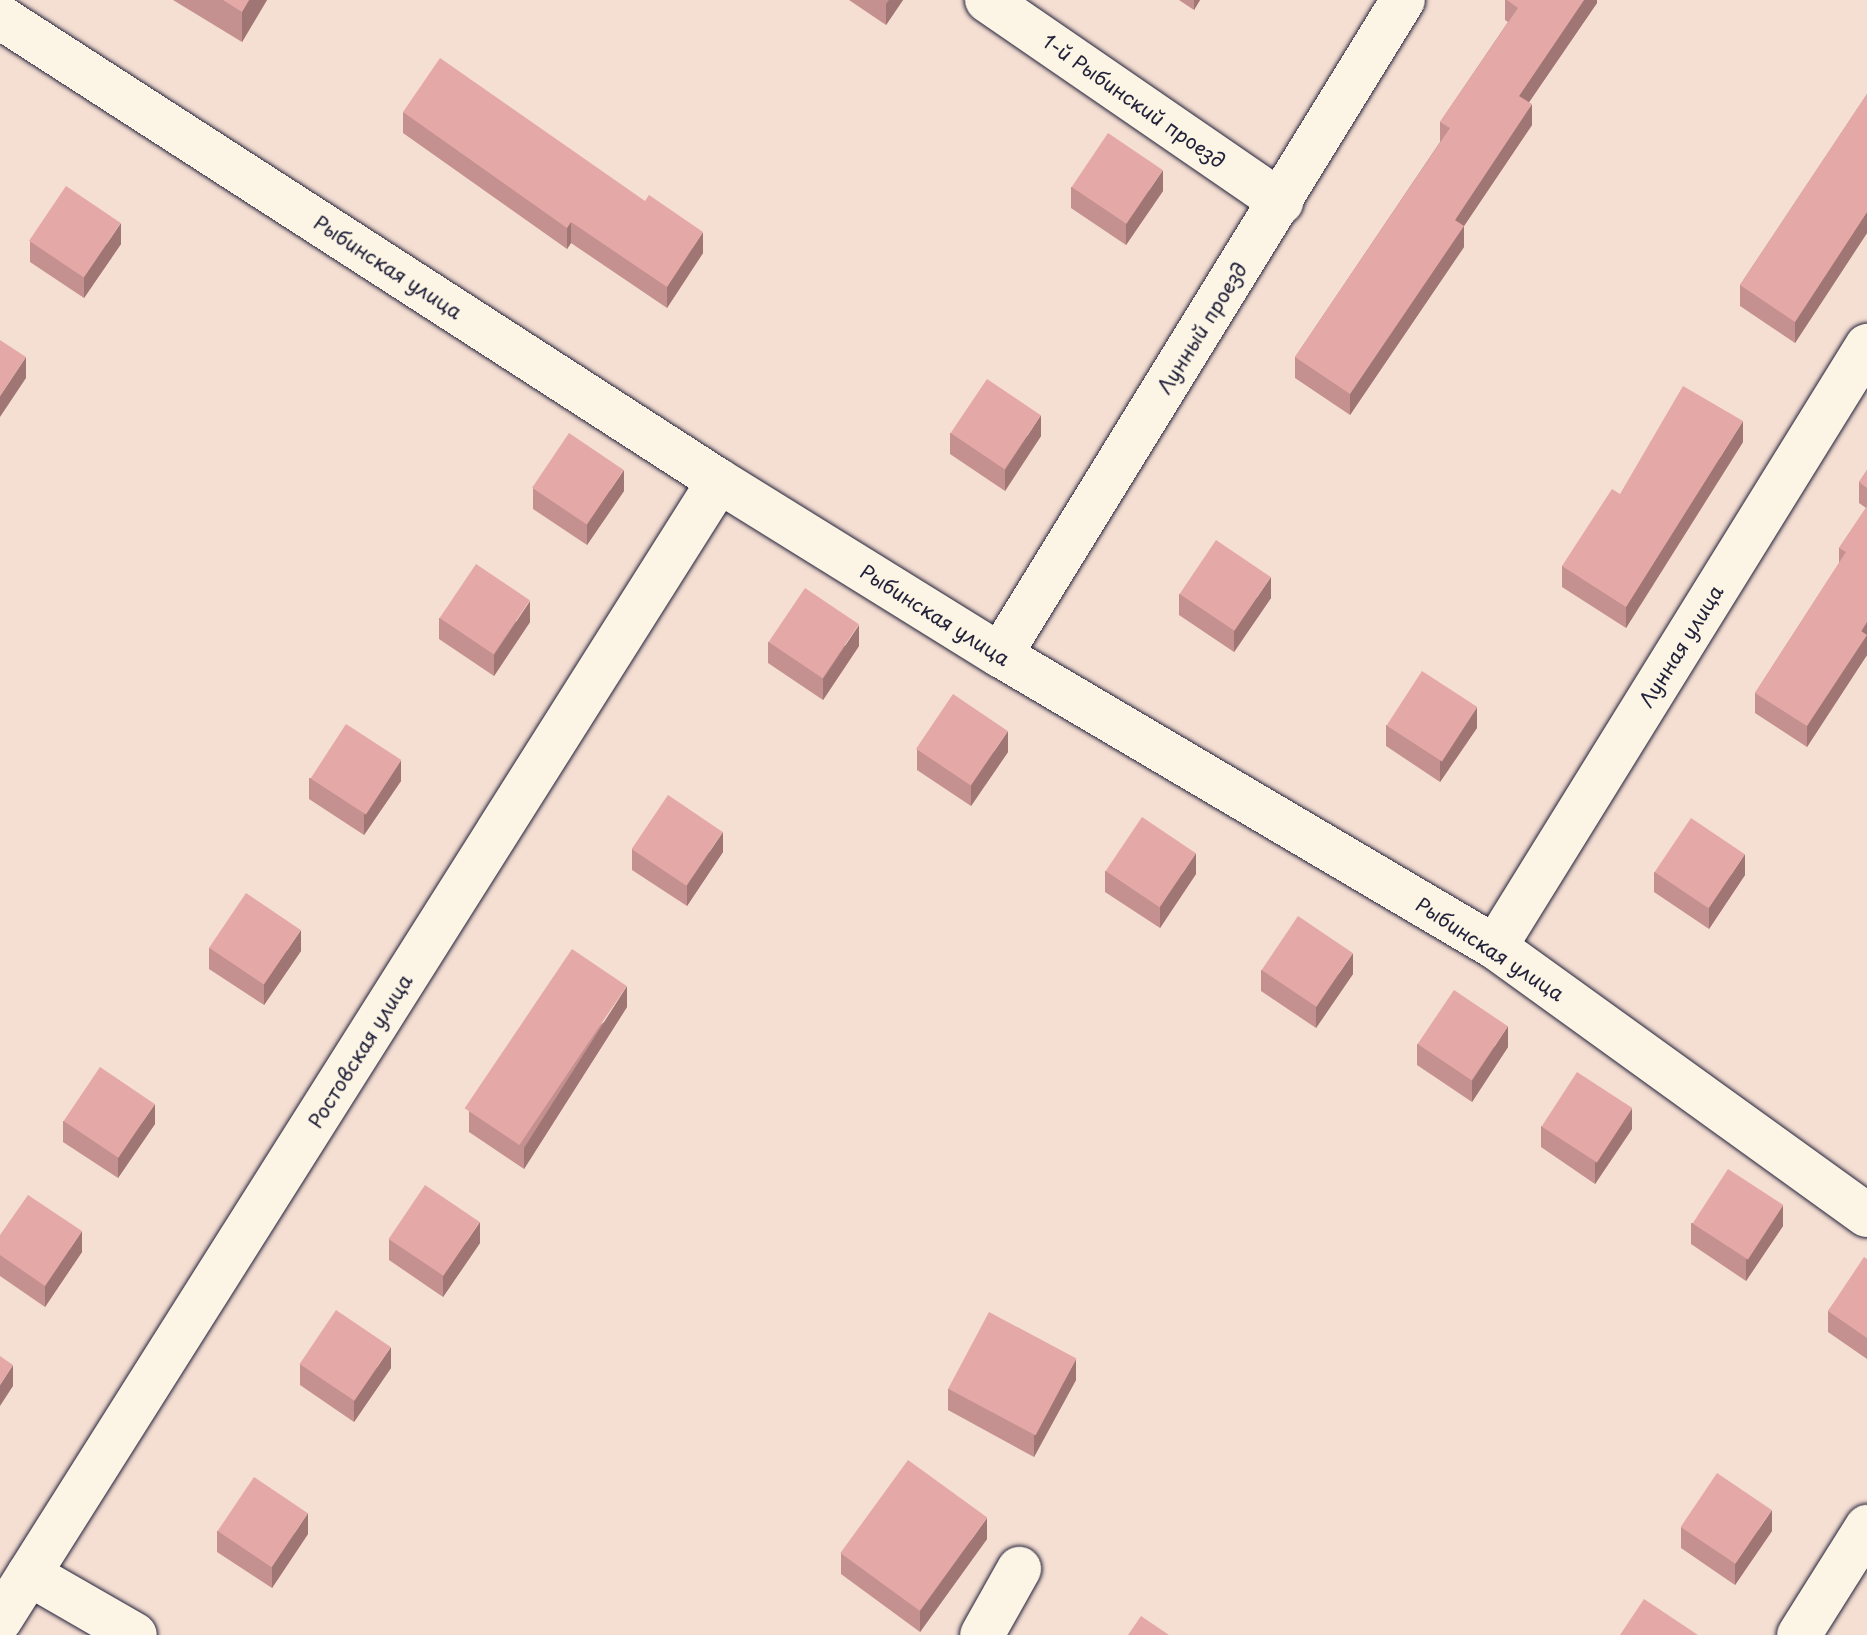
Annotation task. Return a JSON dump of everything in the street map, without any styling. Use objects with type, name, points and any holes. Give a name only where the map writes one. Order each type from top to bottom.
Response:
[{"type":"street","name":"1-й Рыбинский проезд","points":[[987,0],[1281,202]]},
{"type":"street","name":"Лунный проезд","points":[[1000,655],[1403,0]]},
{"type":"street","name":"Рыбинская улица","points":[[0,17],[719,481],[1000,655],[1495,947],[1867,1215]]},
{"type":"street","name":"Лунная улица","points":[[1495,947],[1867,346]]},
{"type":"street","name":"Ростовская улица","points":[[0,1620],[719,481]]},
{"type":"street","points":[[1799,1635],[1867,1527]]},
{"type":"street","points":[[982,1635],[1019,1569]]},
{"type":"street","points":[[29,1574],[135,1635]]},
{"type":"building","points":[[223,0],[249,0],[242,12]]},
{"type":"building","points":[[1507,0],[1584,0],[1519,96],[1532,104],[1455,220],[1464,226],[1350,394],[1295,357],[1450,128],[1440,122],[1518,8]]},
{"type":"building","points":[[440,58],[645,201],[649,195],[703,232],[667,287],[571,222],[567,228],[403,112]]},
{"type":"building","points":[[1867,94],[1867,212],[1795,322],[1740,285]]},
{"type":"building","points":[[1108,133],[1163,170],[1126,224],[1072,187]]},
{"type":"building","points":[[66,186],[121,223],[84,278],[29,241]]},
{"type":"building","points":[[0,340],[26,357],[0,396]]},
{"type":"building","points":[[987,379],[1041,415],[1005,469],[951,433]]},
{"type":"building","points":[[1683,386],[1743,421],[1626,607],[1562,566],[1612,489],[1620,494]]},
{"type":"building","points":[[569,433],[624,470],[587,525],[532,488]]},
{"type":"building","points":[[1867,470],[1867,488],[1859,482]]},
{"type":"building","points":[[1867,506],[1867,622],[1861,631],[1867,635],[1807,726],[1755,693],[1846,552],[1839,548]]},
{"type":"building","points":[[1216,540],[1271,577],[1234,631],[1180,594]]},
{"type":"building","points":[[476,564],[530,600],[494,654],[440,618]]},
{"type":"building","points":[[805,588],[859,624],[823,678],[769,642]]},
{"type":"building","points":[[1422,671],[1477,707],[1442,761],[1387,726]]},
{"type":"building","points":[[953,694],[1008,731],[971,786],[916,749]]},
{"type":"building","points":[[346,724],[401,760],[366,814],[311,779]]},
{"type":"building","points":[[668,795],[723,832],[686,886],[632,849]]},
{"type":"building","points":[[1142,817],[1196,853],[1160,907],[1106,871]]},
{"type":"building","points":[[1691,818],[1745,854],[1709,908],[1655,872]]},
{"type":"building","points":[[246,893],[301,930],[264,985],[209,948]]},
{"type":"building","points":[[1298,916],[1353,953],[1316,1007],[1262,970]]},
{"type":"building","points":[[572,949],[627,986],[519,1145],[465,1108]]},
{"type":"building","points":[[1454,990],[1508,1026],[1472,1080],[1418,1044]]},
{"type":"building","points":[[100,1067],[155,1104],[118,1158],[64,1121]]},
{"type":"building","points":[[1577,1072],[1632,1108],[1597,1162],[1542,1127]]},
{"type":"building","points":[[1728,1169],[1783,1205],[1748,1259],[1693,1224]]},
{"type":"building","points":[[425,1185],[480,1222],[443,1276],[389,1239]]},
{"type":"building","points":[[28,1195],[82,1231],[45,1286],[0,1255],[0,1235]]},
{"type":"building","points":[[1864,1257],[1867,1259],[1867,1338],[1828,1311]]},
{"type":"building","points":[[336,1310],[391,1347],[354,1401],[300,1364]]},
{"type":"building","points":[[989,1312],[1076,1358],[1036,1435],[948,1389]]},
{"type":"building","points":[[0,1356],[13,1365],[0,1385]]},
{"type":"building","points":[[908,1460],[987,1518],[920,1611],[840,1553]]},
{"type":"building","points":[[1717,1473],[1772,1510],[1735,1564],[1681,1527]]},
{"type":"building","points":[[254,1477],[308,1513],[272,1567],[218,1531]]},
{"type":"building","points":[[1644,1599],[1698,1635],[1620,1635]]},
{"type":"building","points":[[1141,1616],[1169,1635],[1128,1635]]}]
